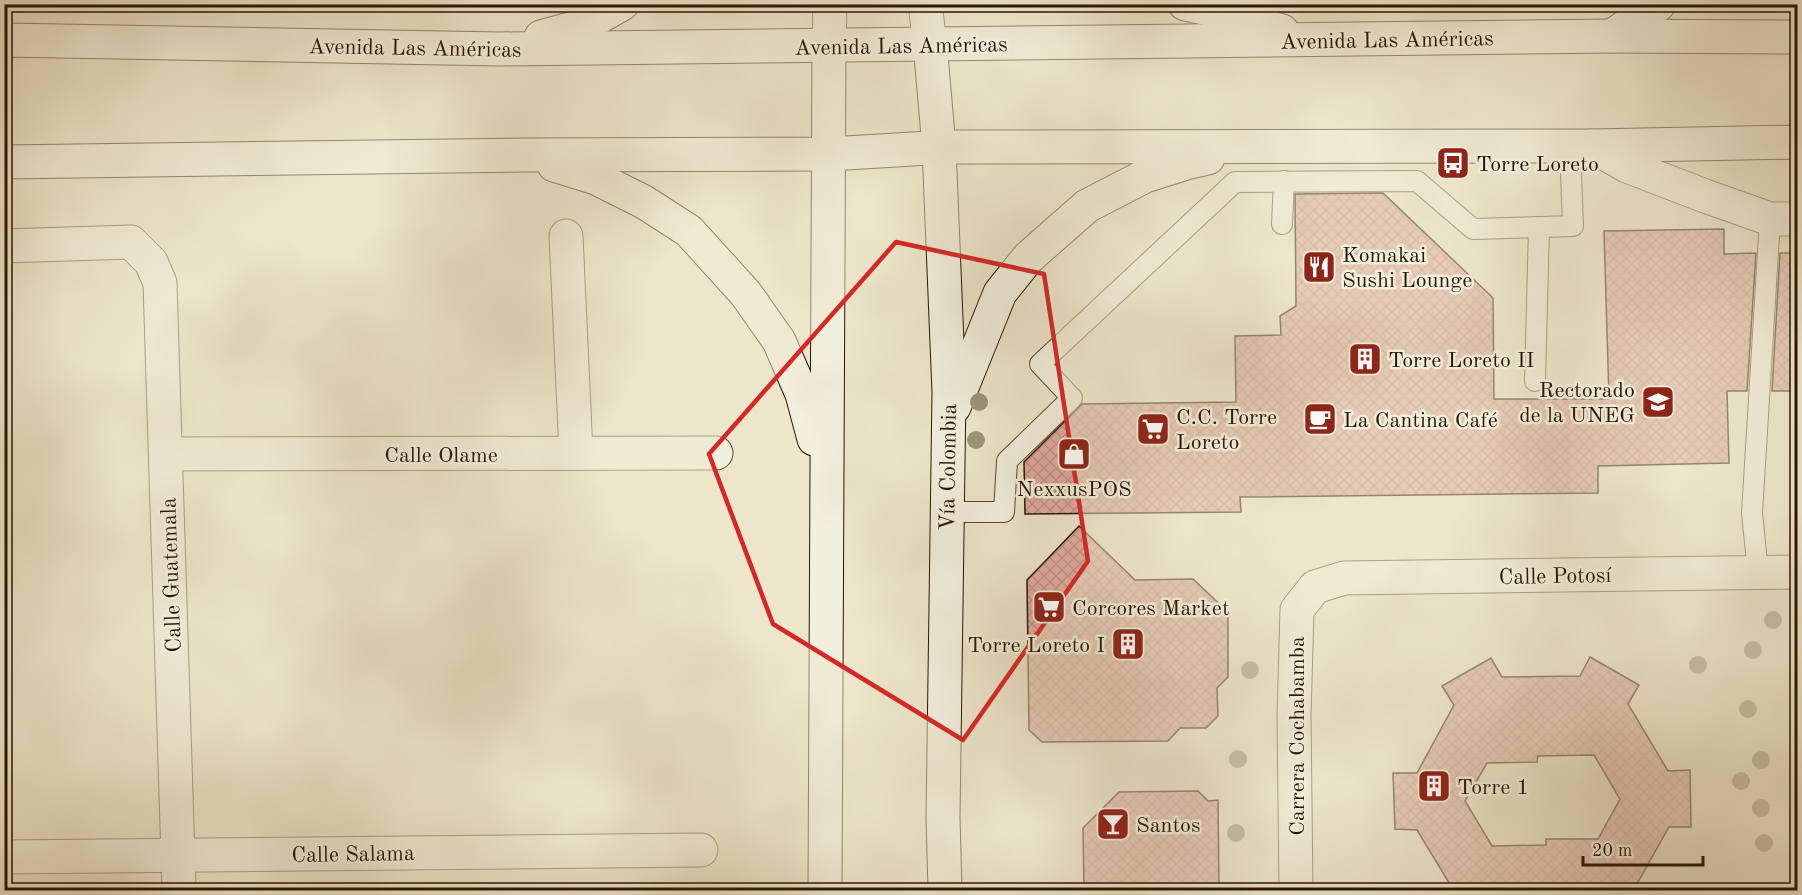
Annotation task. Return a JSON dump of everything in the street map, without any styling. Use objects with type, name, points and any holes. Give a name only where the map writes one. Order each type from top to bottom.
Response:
[{"type":"main road","points":[[499,49],[585,24],[622,4]]},
{"type":"main road","points":[[825,891],[830,4]]},
{"type":"main road","name":"Vía Colombia","points":[[925,4],[939,147],[948,392],[943,818],[945,891]]},
{"type":"main road","points":[[1185,4],[1221,12],[1312,40]]},
{"type":"main road","points":[[1612,36],[1659,4]]},
{"type":"main road","name":"Avenida Las Américas","points":[[4,40],[499,49],[1612,36],[1797,36]]},
{"type":"main road","points":[[4,162],[521,154],[829,154],[939,147],[1581,146],[1797,142]]},
{"type":"main road","points":[[947,426],[1000,293],[1028,258],[1087,206],[1145,176],[1186,163],[1272,146]]},
{"type":"main road","points":[[1581,146],[1705,196],[1784,219]]},
{"type":"main road","points":[[521,154],[596,178],[644,202],[689,231],[746,294],[779,341],[802,394],[826,488]]},
{"type":"main road","points":[[566,236],[576,453]]},
{"type":"main road","name":"Calle Guatemala","points":[[4,246],[131,242],[151,262],[160,283],[179,891]]},
{"type":"main road","name":"Calle Olame","points":[[166,454],[716,453]]},
{"type":"main road","name":"Calle Potosí","points":[[1315,587],[1344,578],[1797,572]]},
{"type":"main road","name":"Carrera Cochabamba","points":[[1296,891],[1294,717],[1297,610],[1315,587]]},
{"type":"main road","name":"Calle Salama","points":[[4,857],[701,850]]},
{"type":"lane","points":[[946,512],[1004,512],[1007,461],[1072,398],[1040,364],[1235,182],[1417,181],[1473,229],[1574,226],[1581,146]]},
{"type":"lane","points":[[1282,224],[1284,181]]},
{"type":"lane","points":[[1758,572],[1752,513],[1784,219]]},
{"type":"lane","points":[[1535,381],[1539,228]]},
{"type":"highlighted area","points":[[896,242],[1044,274],[1088,561],[963,740],[773,624],[709,454]]},
{"type":"building","name":"Torre Loreto II","points":[[1383,193],[1493,298],[1494,399],[1609,399],[1604,231],[1724,229],[1724,254],[1756,253],[1747,391],[1727,391],[1729,463],[1598,466],[1598,493],[1240,497],[1241,512],[1025,514],[1024,462],[1082,404],[1236,402],[1235,336],[1281,335],[1280,316],[1296,306],[1295,194]]},
{"type":"building","points":[[1780,253],[1797,253],[1797,391],[1772,391]]},
{"type":"building","name":"Torre Loreto I","points":[[1079,526],[1135,580],[1193,579],[1228,612],[1228,677],[1217,688],[1218,716],[1206,728],[1180,728],[1168,741],[1042,742],[1029,730],[1027,580]]},
{"type":"building","name":"Torre 1","points":[[1590,657],[1639,685],[1628,704],[1668,771],[1690,770],[1691,827],[1669,827],[1633,891],[1454,891],[1417,830],[1395,829],[1393,773],[1417,773],[1454,705],[1442,686],[1491,658],[1502,677],[1580,676]],"holes":[[[1594,755],[1620,799],[1598,839],[1546,839],[1546,845],[1492,846],[1465,801],[1487,763],[1537,762],[1538,756]]]},
{"type":"building","points":[[1198,791],[1208,801],[1218,800],[1219,891],[1084,891],[1083,828],[1119,792]]},
{"type":"place","name":"Torre Loreto","points":[[1453,163]]},
{"type":"place","name":"Komakai Sushi Lounge","points":[[1319,267]]},
{"type":"place","name":"Torre Loreto II","points":[[1365,359]]},
{"type":"place","name":"Rectorado de la UNEG","points":[[1658,402]]},
{"type":"place","name":"La Cantina Café","points":[[1320,419]]},
{"type":"place","name":"C.C. Torre Loreto","points":[[1153,429]]},
{"type":"place","name":"NexxusPOS","points":[[1074,454]]},
{"type":"place","name":"Corcores Market","points":[[1049,607]]},
{"type":"place","name":"Torre Loreto I","points":[[1128,644]]},
{"type":"place","name":"Torre 1","points":[[1434,786]]},
{"type":"place","name":"Santos","points":[[1113,824]]}]
